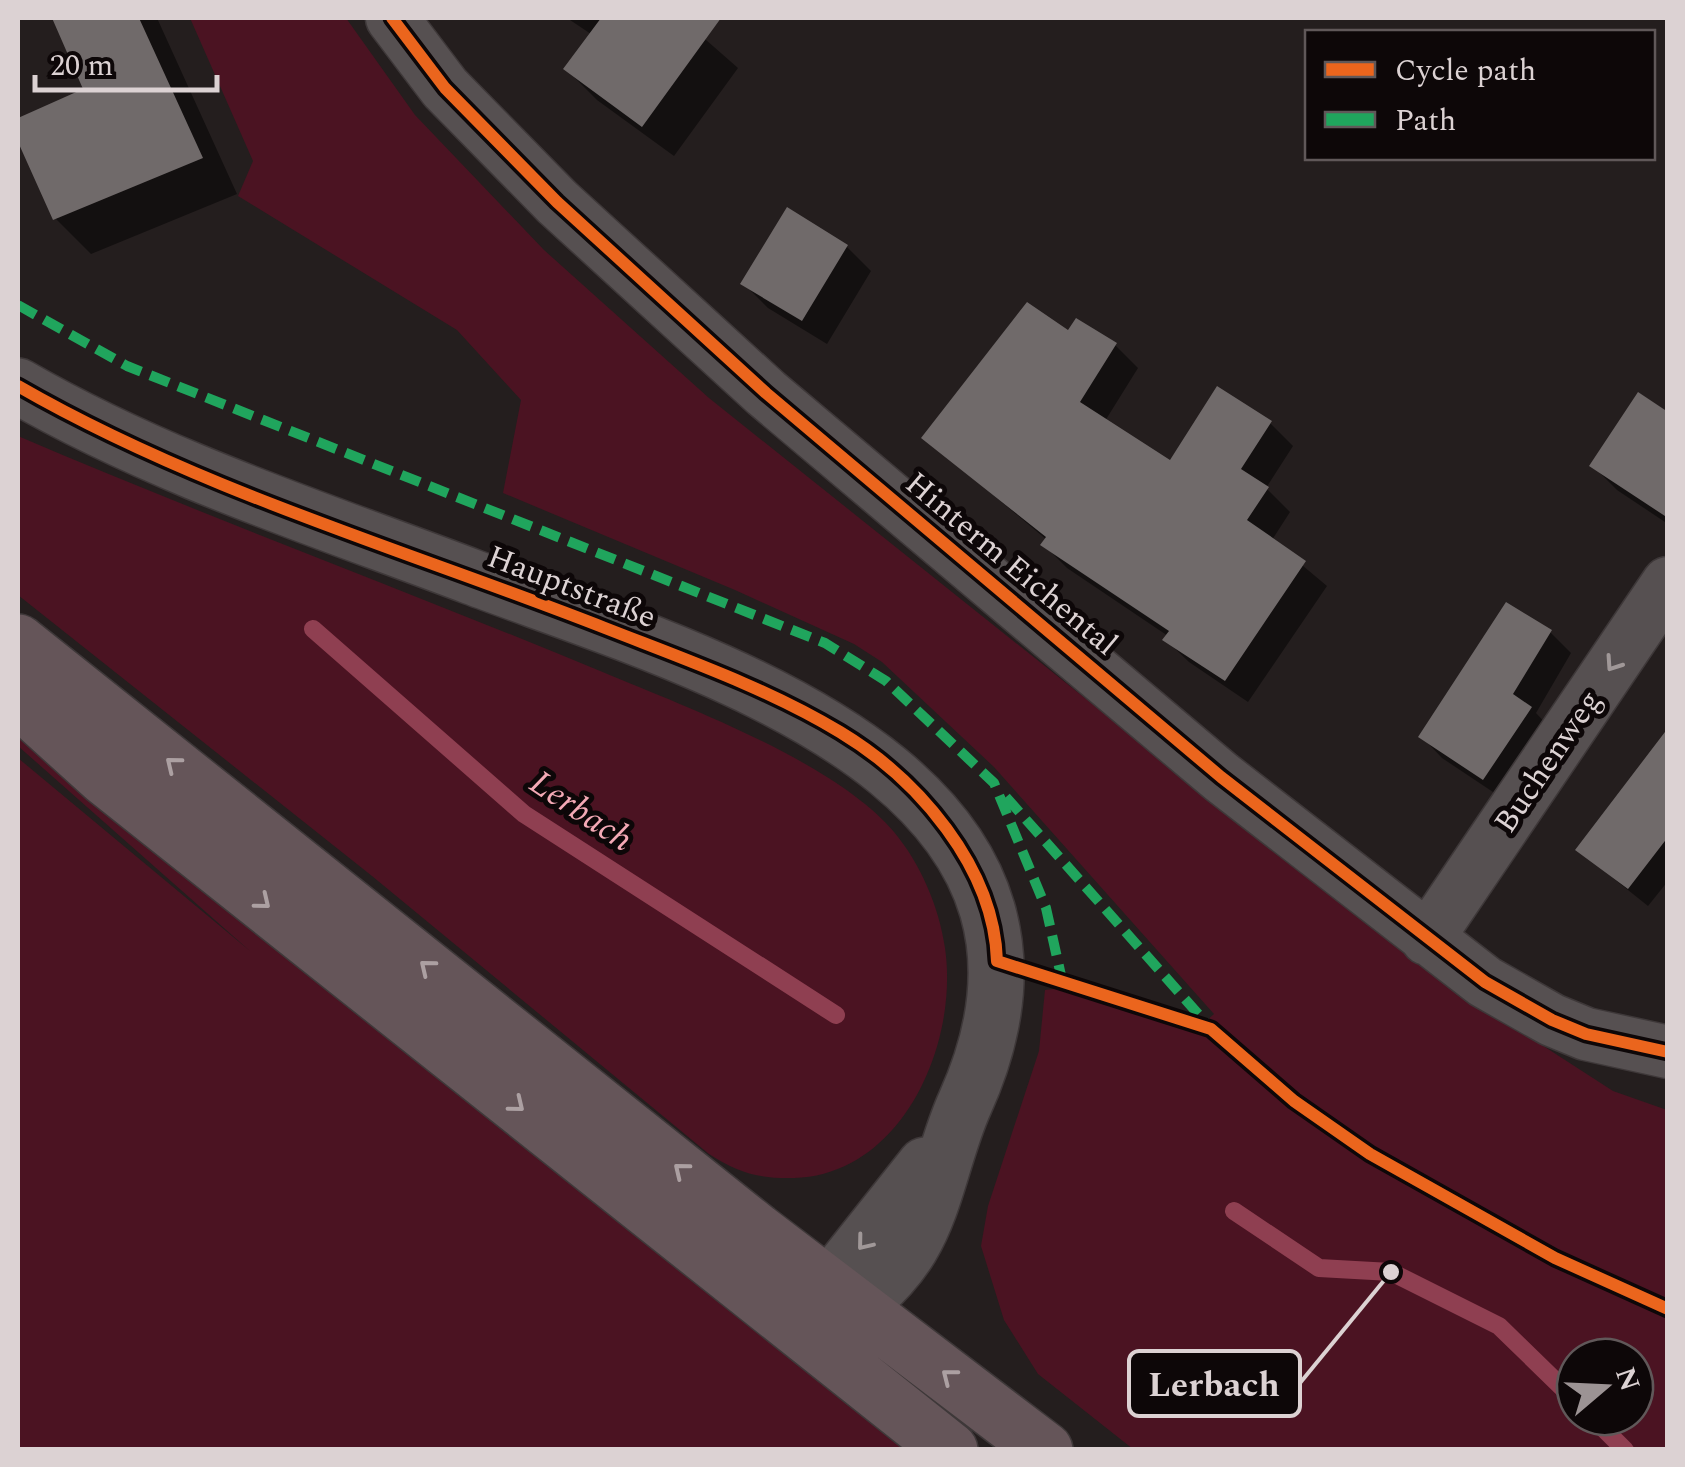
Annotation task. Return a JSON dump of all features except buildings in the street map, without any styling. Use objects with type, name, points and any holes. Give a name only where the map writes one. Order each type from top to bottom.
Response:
[{"type":"main road","points":[[18,642],[844,1296],[1045,1450]]},
{"type":"main road","points":[[18,700],[104,777],[950,1450]]},
{"type":"street","name":"Hinterm Eichental","points":[[392,18],[445,88],[557,202],[766,393],[1222,777],[1485,982],[1552,1020],[1586,1034],[1668,1052]]},
{"type":"street","name":"Hauptstraße","points":[[18,386],[134,448],[709,668],[842,733],[884,765],[958,845],[977,878],[996,947],[990,1034],[912,1245],[844,1296],[810,1340]]},
{"type":"street","name":"Buchenweg","points":[[1426,939],[1668,583]]},
{"type":"shaded area","points":[[190,18],[346,18],[415,115],[544,250],[709,398],[1423,968],[1613,1091],[1667,1110],[1667,1449],[1133,1449],[1038,1374],[1004,1320],[981,1246],[988,1206],[1039,1051],[1045,990],[1063,988],[1197,1029],[1214,1014],[994,767],[882,662],[854,644],[735,590],[503,493],[521,400],[457,330],[238,196],[253,161]]},
{"type":"shaded area","points":[[18,436],[718,720],[799,761],[868,807],[894,832],[920,871],[933,901],[945,948],[947,985],[932,1062],[915,1098],[893,1129],[865,1154],[832,1171],[794,1178],[750,1174],[709,1154],[372,876],[18,595]]},
{"type":"shaded area","points":[[18,714],[912,1449],[18,1449],[18,758],[250,951],[18,746]]},
{"type":"waterway","name":"Lerbach","points":[[313,629],[524,814],[836,1015]]},
{"type":"waterway","name":"Lerbach","points":[[1234,1211],[1319,1268],[1391,1272],[1499,1326],[1555,1381]]},
{"type":"waterway","name":"Lerbach","points":[[1612,1437],[1625,1450]]},
{"type":"marked path","points":[[18,305],[127,366],[825,643],[886,681],[994,783],[1046,908],[1062,980]]},
{"type":"marked path","points":[[1006,797],[1208,1025]]},
{"type":"cycle path","points":[[392,18],[445,88],[557,202],[766,393],[1221,777],[1485,982],[1552,1020],[1586,1034],[1668,1052]]},
{"type":"cycle path","points":[[18,386],[87,423],[232,488],[695,663],[812,716],[869,751],[897,774],[947,829],[982,892],[993,926],[997,961],[1211,1029],[1294,1101],[1370,1154],[1555,1258],[1668,1309]]},
{"type":"place","name":"Lerbach","points":[[1391,1272]]}]
